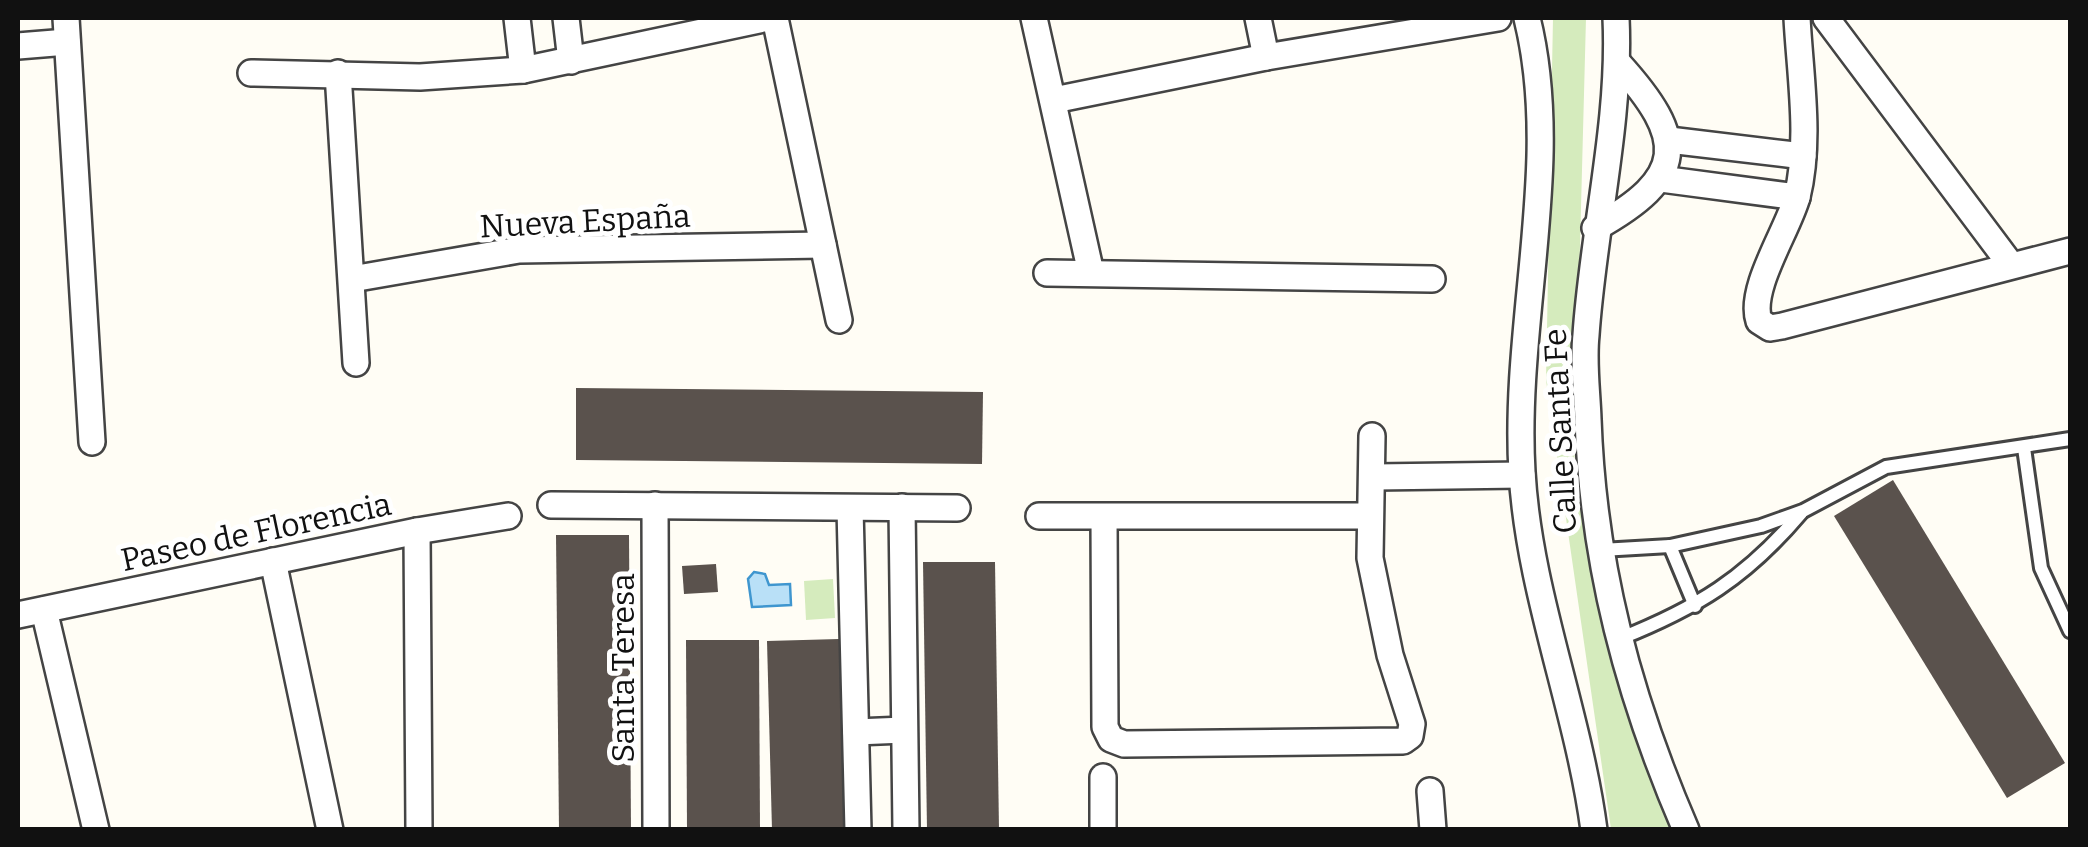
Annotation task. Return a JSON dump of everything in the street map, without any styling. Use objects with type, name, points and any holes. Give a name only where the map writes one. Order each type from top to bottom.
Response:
[{"type":"street","points":[[517,18],[523,70]]},
{"type":"street","points":[[566,18],[572,61]]},
{"type":"street","points":[[251,73],[420,77],[523,70],[772,18],[839,320]]},
{"type":"street","points":[[1034,18],[1092,273]]},
{"type":"street","points":[[1258,18],[1266,57]]},
{"type":"street","points":[[1054,100],[1266,57],[1498,18]]},
{"type":"street","name":"Calle Santa Fe","points":[[1528,18],[1543,106],[1520,389],[1522,475],[1540,595],[1587,774],[1594,830]]},
{"type":"street","name":"Calle Santa Fe","points":[[1616,18],[1618,64],[1595,228],[1585,341],[1590,485],[1598,550],[1617,640],[1649,743],[1686,830]]},
{"type":"street","points":[[1797,18],[1802,156],[1796,197],[1755,308],[1759,321],[1770,328],[2070,250]]},
{"type":"street","points":[[1826,18],[2012,265]]},
{"type":"street","points":[[18,46],[66,30],[92,442]]},
{"type":"street","points":[[1595,228],[1638,204],[1662,179],[1669,140],[1654,102],[1618,64]]},
{"type":"street","points":[[338,73],[356,364]]},
{"type":"street","points":[[1669,140],[1802,156]]},
{"type":"street","points":[[1662,179],[1796,197]]},
{"type":"street","name":"Nueva España","points":[[352,279],[519,250],[823,245]]},
{"type":"street","points":[[1047,274],[1432,280]]},
{"type":"street","points":[[1104,518],[1105,727],[1111,740],[1124,744],[1403,741],[1410,736],[1412,724],[1378,606],[1369,516],[1374,476],[1372,436]]},
{"type":"street","points":[[1374,476],[1522,475]]},
{"type":"street","points":[[551,504],[957,508]]},
{"type":"street","name":"Santa Teresa","points":[[655,505],[656,830]]},
{"type":"street","points":[[850,508],[858,830]]},
{"type":"street","points":[[902,508],[906,830]]},
{"type":"street","name":"Paseo de Florencia","points":[[18,615],[417,531],[508,516]]},
{"type":"street","points":[[1039,516],[1369,516]]},
{"type":"street","points":[[417,531],[419,830]]},
{"type":"street","points":[[273,561],[330,830]]},
{"type":"street","points":[[44,610],[96,830]]},
{"type":"street","points":[[856,732],[904,730]]},
{"type":"street","points":[[1102,830],[1103,776]]},
{"type":"street","points":[[1430,790],[1433,830]]},
{"type":"lane","points":[[1598,550],[1670,546],[1734,533],[1803,511],[1886,467],[2070,439]]},
{"type":"lane","points":[[2024,448],[2041,568],[2070,631]]},
{"type":"lane","points":[[1617,640],[1695,606],[1764,556],[1803,511]]},
{"type":"lane","points":[[1670,546],[1695,606]]},
{"type":"green space","points":[[1553,18],[1586,18],[1574,473],[1672,829],[1611,829],[1546,380]]},
{"type":"green space","points":[[833,579],[835,618],[806,620],[804,581]]},
{"type":"water","points":[[754,572],[765,574],[769,585],[790,584],[791,605],[752,607],[748,579]]},
{"type":"building","points":[[576,388],[983,392],[982,464],[576,460]]},
{"type":"building","points":[[1893,480],[2065,763],[2007,798],[1834,516]]},
{"type":"building","points":[[556,535],[629,535],[631,830],[559,830]]},
{"type":"building","points":[[923,562],[995,562],[999,830],[927,830]]},
{"type":"building","points":[[716,564],[718,592],[684,594],[682,566]]},
{"type":"building","points":[[839,639],[844,830],[772,830],[767,641]]},
{"type":"building","points":[[686,640],[759,640],[760,830],[687,830]]}]
